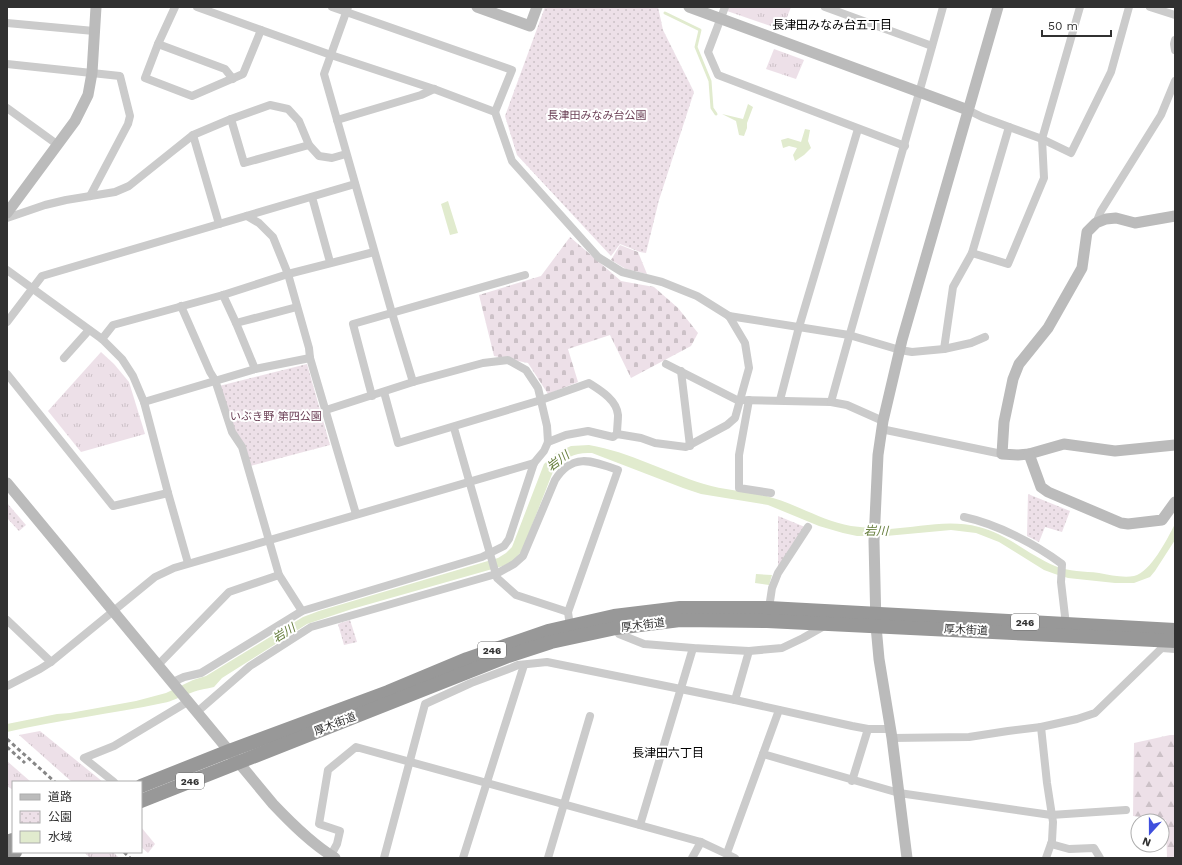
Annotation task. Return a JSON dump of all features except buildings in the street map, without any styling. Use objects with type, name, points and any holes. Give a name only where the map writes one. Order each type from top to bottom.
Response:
[{"type":"highway","name":"厚木街道","points":[[142,786],[229,751],[388,692],[467,659],[528,638],[569,619],[614,616],[680,608],[769,608],[876,620],[1171,642]]},
{"type":"highway","name":"厚木街道","points":[[142,801],[508,656],[551,642],[616,628],[680,620],[767,621],[829,624],[876,620],[1066,625],[1171,642]]},
{"type":"street","points":[[7,213],[75,121],[88,95],[92,74],[96,7]]},
{"type":"street","points":[[175,7],[158,44],[145,78],[192,96],[243,74],[261,30]]},
{"type":"street","points":[[197,7],[330,55],[434,89],[495,112]]},
{"type":"street","points":[[332,7],[347,10],[512,70],[495,112],[512,161],[598,257],[622,272],[662,282],[697,296],[729,316],[849,335],[900,350],[912,352],[944,349],[971,343],[985,337]]},
{"type":"street","points":[[480,8],[530,26],[537,7]]},
{"type":"street","points":[[689,7],[968,110],[1042,139],[1071,153],[1111,72],[1129,7]]},
{"type":"street","points":[[725,7],[708,52],[718,75],[905,146]]},
{"type":"street","points":[[825,7],[932,46]]},
{"type":"street","points":[[831,402],[944,7]]},
{"type":"street","points":[[907,858],[891,733],[879,659],[876,620],[874,541],[878,455],[882,424],[900,350],[998,7]]},
{"type":"street","points":[[972,253],[1008,264],[1044,178],[1042,139],[1080,7]]},
{"type":"street","points":[[1150,7],[1175,15]]},
{"type":"street","points":[[347,10],[324,74],[374,252],[413,382]]},
{"type":"street","points":[[7,23],[94,30]]},
{"type":"street","points":[[1175,40],[1175,50]]},
{"type":"street","points":[[158,44],[225,69],[233,78]]},
{"type":"street","points":[[7,64],[120,76],[130,116],[128,124],[90,196]]},
{"type":"street","points":[[1096,224],[1100,211],[1161,115],[1175,81]]},
{"type":"street","points":[[337,120],[421,95],[434,89]]},
{"type":"street","points":[[7,218],[45,206],[115,192],[129,186],[193,135],[270,105],[288,109],[299,121],[309,145],[319,156],[332,158],[346,154]]},
{"type":"street","points":[[7,108],[58,145]]},
{"type":"street","points":[[231,119],[244,163],[309,145]]},
{"type":"street","points":[[944,349],[953,287],[972,253],[1009,127]]},
{"type":"street","points":[[780,400],[799,327],[858,129]]},
{"type":"street","points":[[193,135],[218,224]]},
{"type":"street","points":[[7,322],[42,276],[355,184]]},
{"type":"street","points":[[312,197],[330,262]]},
{"type":"street","points":[[247,216],[260,223],[273,237],[288,274],[309,348],[310,358],[356,514]]},
{"type":"street","points":[[1002,454],[1004,422],[1013,379],[1019,364],[1048,328],[1082,268],[1087,232],[1096,224],[1106,219],[1116,218],[1136,223],[1175,216]]},
{"type":"street","points":[[102,339],[112,325],[223,295],[330,262],[374,252]]},
{"type":"street","points":[[7,270],[31,289],[102,339],[122,359],[133,376],[144,402],[188,563]]},
{"type":"street","points":[[372,396],[353,324],[525,275]]},
{"type":"street","points":[[223,295],[255,369]]},
{"type":"street","points":[[181,306],[210,372],[215,380],[232,432],[242,447],[279,575],[302,611]]},
{"type":"street","points":[[236,323],[297,307]]},
{"type":"street","points":[[729,316],[745,343],[749,368],[739,455],[739,488],[771,493]]},
{"type":"street","points":[[64,358],[89,330]]},
{"type":"street","points":[[144,402],[255,369],[310,358]]},
{"type":"street","points":[[173,683],[184,677],[201,673],[302,611],[490,555],[504,546],[509,539],[534,462],[544,451],[548,442],[547,426],[538,388],[526,370],[508,360],[483,363],[413,382],[326,410]]},
{"type":"street","points":[[666,364],[737,400],[831,402],[847,405],[882,424],[1002,454],[1029,454],[1064,444],[1115,451],[1175,445]]},
{"type":"street","points":[[681,371],[690,446]]},
{"type":"street","points":[[7,374],[113,506],[168,493]]},
{"type":"street","points":[[384,392],[398,444],[454,428],[589,383],[602,391],[616,407],[618,413],[617,434]]},
{"type":"street","points":[[548,442],[566,434],[588,431],[613,437],[617,434],[641,438],[655,444],[686,447],[727,425],[735,418],[745,400]]},
{"type":"street","points":[[197,712],[250,666],[311,627],[495,573],[514,564],[523,556],[555,480],[563,471],[580,461],[593,461],[618,470],[569,619],[516,595],[497,578],[495,573],[454,428]]},
{"type":"street","points":[[1029,454],[1041,487],[1048,492],[1121,523],[1128,524],[1162,520],[1175,502]]},
{"type":"street","points":[[7,686],[51,662],[155,577],[174,568],[534,462]]},
{"type":"street","points":[[7,483],[238,762],[291,823],[332,857],[340,831],[319,824],[328,770],[356,747],[702,842],[735,858]]},
{"type":"street","points":[[964,517],[983,521],[999,528],[1062,564],[1061,580],[1066,625]]},
{"type":"street","points":[[769,608],[772,588],[778,573],[808,527]]},
{"type":"street","points":[[158,665],[229,592],[279,575]]},
{"type":"street","points":[[7,620],[51,662]]},
{"type":"street","points":[[616,628],[619,634],[644,644],[749,651],[782,648],[829,624]]},
{"type":"street","points":[[384,858],[425,704],[471,683],[511,668],[547,662],[735,700],[868,729],[891,733],[969,737],[1041,727],[1077,719],[1095,713],[1171,642]]},
{"type":"street","points":[[640,825],[693,648]]},
{"type":"street","points":[[735,700],[749,651]]},
{"type":"street","points":[[463,858],[524,665]]},
{"type":"street","points":[[113,781],[84,758],[114,746],[188,701]]},
{"type":"street","points":[[727,853],[779,710]]},
{"type":"street","points":[[548,858],[590,716]]},
{"type":"street","points":[[1041,727],[1052,822],[1052,841],[1046,858]]},
{"type":"street","points":[[852,781],[868,729]]},
{"type":"street","points":[[763,754],[852,781],[899,793],[1051,815],[1126,810]]},
{"type":"street","points":[[692,858],[702,842]]},
{"type":"street","points":[[1051,844],[1069,849],[1094,848],[1100,858]]},
{"type":"green space","name":"長津田みなみ台公園","points":[[545,7],[658,7],[663,30],[694,92],[659,200],[646,253],[620,244],[611,256],[517,155],[505,116]]},
{"type":"green space","points":[[728,7],[791,7],[782,30],[727,11]]},
{"type":"green space","points":[[774,49],[804,60],[796,79],[766,69]]},
{"type":"green space","points":[[570,237],[621,281],[654,287],[678,308],[698,333],[691,346],[631,378],[610,335],[568,349],[578,382],[548,394],[528,363],[494,356],[479,295],[541,276]]},
{"type":"green space","points":[[620,245],[638,252],[647,274],[626,269],[611,260]]},
{"type":"green space","points":[[101,352],[114,364],[129,382],[145,434],[81,452],[48,411]]},
{"type":"green space","name":"いぶき野 第四公園","points":[[307,364],[330,445],[250,466],[234,430],[219,386]]},
{"type":"green space","points":[[1028,494],[1070,511],[1062,532],[1045,527],[1039,542],[1027,536]]},
{"type":"green space","points":[[7,503],[26,525],[19,531],[7,518]]},
{"type":"green space","points":[[778,516],[805,527],[778,567]]},
{"type":"green space","points":[[350,620],[357,642],[344,645],[338,624]]},
{"type":"green space","points":[[40,731],[102,781],[71,781],[19,735]]},
{"type":"green space","points":[[1175,735],[1175,858],[1167,858],[1167,853],[1170,853],[1170,813],[1133,813],[1134,743]]},
{"type":"green space","points":[[7,761],[30,781],[12,781],[12,789],[7,786]]},
{"type":"green space","points":[[142,828],[155,844],[148,853],[142,848]]},
{"type":"green space","points":[[85,853],[114,853],[119,858],[90,858]]},
{"type":"water","points":[[748,104],[753,107],[747,123],[747,128],[744,136],[739,135],[736,121],[722,114],[743,119]]},
{"type":"water","points":[[805,129],[810,130],[808,141],[811,148],[795,161],[793,155],[797,148],[789,146],[783,148],[781,140],[788,138],[801,142]]},
{"type":"water","points":[[448,201],[458,233],[450,235],[441,204]]},
{"type":"water","name":"岩川","points":[[589,445],[619,452],[704,484],[773,498],[841,524],[890,529],[934,524],[957,524],[979,527],[999,534],[1055,566],[1071,570],[1130,577],[1134,576],[1140,573],[1152,562],[1175,524],[1175,540],[1150,577],[1134,583],[1115,583],[1068,578],[1044,570],[999,542],[976,533],[951,530],[886,536],[857,536],[819,526],[768,505],[701,494],[592,453],[581,453],[567,458],[554,469],[522,551],[513,561],[503,566],[352,609],[307,624],[222,678],[214,687],[163,703],[7,732],[7,724],[136,701],[166,693],[193,680],[206,676],[303,617],[498,558],[512,547],[544,464],[556,453],[571,446]]},
{"type":"water","points":[[756,574],[772,575],[769,585],[755,583]]},
{"type":"waterway","points":[[665,13],[700,30],[696,47],[710,81],[712,108],[716,114]]},
{"type":"railway","points":[[7,739],[54,781]]},
{"type":"railway","points":[[7,747],[25,763]]},
{"type":"railway","points":[[125,853],[130,858]]},
{"type":"district","name":"長津田みなみ台五丁目","points":[[832,25]]},
{"type":"district","name":"長津田六丁目","points":[[668,753]]}]
